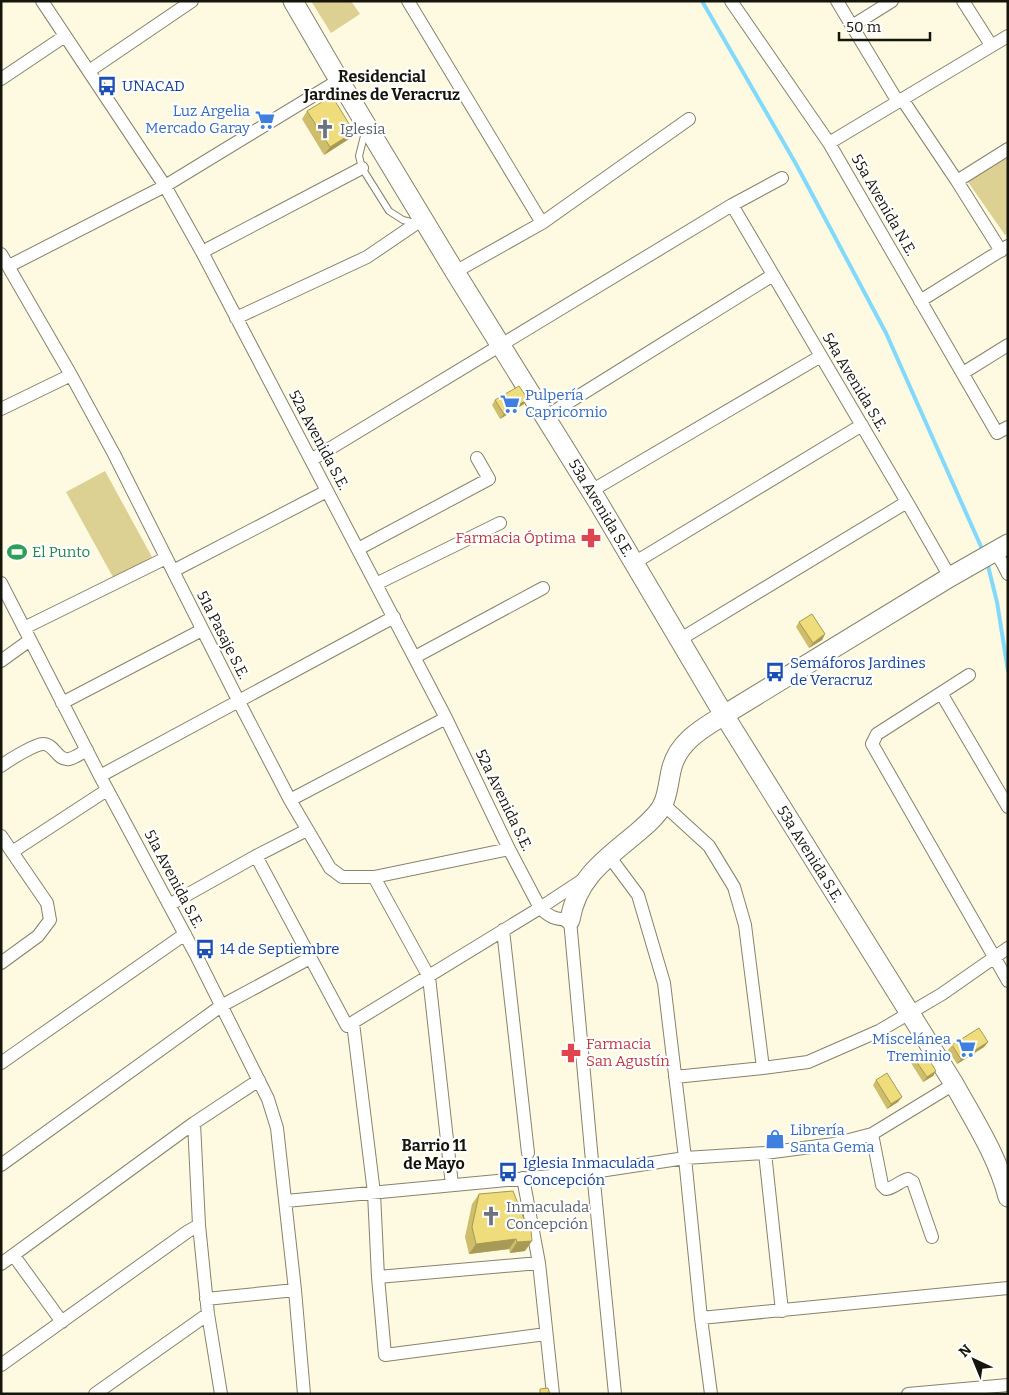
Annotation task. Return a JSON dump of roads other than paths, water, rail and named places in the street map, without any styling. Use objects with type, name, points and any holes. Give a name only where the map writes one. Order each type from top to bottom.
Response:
[{"type":"street","name":"52a Avenida S.E.","points":[[42,1],[165,186],[202,252],[415,657],[540,908]]},
{"type":"street","points":[[89,71],[192,1]]},
{"type":"street","name":"53a Avenida S.E.","points":[[293,1],[422,223],[455,272],[591,491],[724,714],[954,1084],[992,1154],[1003,1179],[1008,1197]]},
{"type":"street","points":[[408,1],[542,223]]},
{"type":"street","name":"55a Avenida N.E.","points":[[731,1],[829,143],[963,373],[1003,430]]},
{"type":"street","points":[[837,1],[900,100],[1004,249],[920,301]]},
{"type":"street","points":[[852,26],[892,1]]},
{"type":"street","points":[[963,1],[991,45]]},
{"type":"street","points":[[1,79],[65,36]]},
{"type":"street","points":[[829,143],[1008,36]]},
{"type":"street","points":[[9,266],[165,186],[339,80]]},
{"type":"street","points":[[455,272],[542,223],[688,119]]},
{"type":"street","points":[[957,181],[1008,149]]},
{"type":"street","points":[[202,252],[362,168]]},
{"type":"street","points":[[311,460],[732,205],[782,178]]},
{"type":"street","name":"54a Avenida S.E.","points":[[732,205],[950,577]]},
{"type":"street","points":[[236,318],[367,258],[422,223]]},
{"type":"street","name":"51a Pasaje S.E.","points":[[1,254],[114,454],[172,572],[290,800],[330,868],[342,877],[374,876],[509,849]]},
{"type":"street","points":[[545,417],[773,275]]},
{"type":"street","points":[[963,373],[1008,345]]},
{"type":"street","points":[[591,491],[821,356]]},
{"type":"street","points":[[1,410],[71,375]]},
{"type":"street","points":[[634,563],[862,425]]},
{"type":"street","points":[[358,549],[489,479],[477,458]]},
{"type":"street","points":[[172,572],[327,491]]},
{"type":"street","points":[[679,640],[907,502]]},
{"type":"street","points":[[376,584],[500,523]]},
{"type":"street","points":[[256,856],[347,1026],[540,908],[589,875],[648,823],[664,804],[672,765],[680,748],[694,734],[993,552],[1008,574]]},
{"type":"street","points":[[24,628],[166,558]]},
{"type":"street","name":"51a Avenida S.E.","points":[[1,583],[107,790],[185,934],[268,1099],[277,1128],[286,1201],[304,1394]]},
{"type":"street","points":[[415,657],[543,588]]},
{"type":"street","points":[[100,776],[394,617]]},
{"type":"street","points":[[62,703],[202,630]]},
{"type":"street","points":[[1,661],[30,640]]},
{"type":"street","points":[[969,674],[877,734],[872,744],[1008,981]]},
{"type":"street","points":[[941,693],[1008,807]]},
{"type":"street","points":[[290,800],[446,718]]},
{"type":"street","points":[[1,766],[35,746],[44,744],[51,747],[60,757],[66,760],[87,750]]},
{"type":"street","points":[[12,852],[107,790]]},
{"type":"street","points":[[664,804],[709,846],[734,887],[745,925],[764,1068]]},
{"type":"street","points":[[169,905],[256,856],[307,830]]},
{"type":"street","points":[[1,836],[48,903],[50,920],[38,936],[2,962]]},
{"type":"street","points":[[609,856],[638,895],[664,983],[711,1394]]},
{"type":"street","points":[[589,875],[578,893],[570,920],[615,1394]]},
{"type":"street","points":[[374,876],[429,977],[452,1184]]},
{"type":"street","points":[[540,908],[556,920],[570,920]]},
{"type":"street","points":[[503,930],[528,1153]]},
{"type":"street","points":[[1,1062],[185,934]]},
{"type":"street","points":[[676,1077],[808,1062],[879,1031],[942,994],[1008,948]]},
{"type":"street","points":[[1,1165],[221,1006],[310,958]]},
{"type":"street","points":[[353,1023],[374,1193],[378,1277],[385,1355],[546,1334]]},
{"type":"street","points":[[1,1264],[194,1123],[259,1080]]},
{"type":"street","points":[[286,1201],[593,1172],[685,1158],[765,1153],[834,1144],[872,1134],[954,1084]]},
{"type":"street","points":[[194,1123],[199,1225],[206,1299],[222,1394]]},
{"type":"street","points":[[872,1134],[882,1185],[886,1189],[892,1188],[904,1180],[908,1179],[912,1182],[932,1238]]},
{"type":"street","points":[[765,1153],[782,1311]]},
{"type":"street","points":[[523,1178],[539,1263],[553,1394]]},
{"type":"street","points":[[1,1365],[199,1225]]},
{"type":"street","points":[[14,1256],[62,1322]]},
{"type":"street","points":[[378,1277],[539,1263]]},
{"type":"street","points":[[701,1318],[1008,1288]]},
{"type":"street","points":[[206,1299],[295,1290]]},
{"type":"street","points":[[95,1394],[208,1314]]},
{"type":"street","points":[[908,1394],[1008,1384]]},
{"type":"lane","points":[[367,126],[359,156],[362,168],[389,211],[403,220],[422,223]]},
{"type":"waterway","points":[[702,1],[796,164],[886,333],[983,551]]},
{"type":"waterway","points":[[987,562],[997,602],[1008,671]]},
{"type":"place","name":"UNACAD","points":[[107,86]]},
{"type":"place","name":"Luz Argelia Mercado Garay","points":[[265,120]]},
{"type":"place","name":"Iglesia","points":[[325,129]]},
{"type":"place","name":"Pulpería Capricornio","points":[[510,404]]},
{"type":"place","name":"Farmacia Óptima","points":[[591,538]]},
{"type":"place","name":"El Punto","points":[[17,552]]},
{"type":"place","name":"Semáforos Jardines de Veracruz","points":[[775,672]]},
{"type":"place","name":"14 de Septiembre","points":[[205,949]]},
{"type":"place","name":"Miscelánea Treminio","points":[[966,1048]]},
{"type":"place","name":"Farmacia San Agustín","points":[[571,1053]]},
{"type":"place","name":"Librería Santa Gema","points":[[775,1139]]},
{"type":"place","name":"Iglesia Inmaculada Concepción","points":[[508,1172]]},
{"type":"place","name":"Inmaculada Concepción","points":[[491,1216]]},
{"type":"district","name":"Residencial Jardines de Veracruz","points":[[382,85]]},
{"type":"district","name":"Barrio 11 de Mayo","points":[[434,1154]]}]
